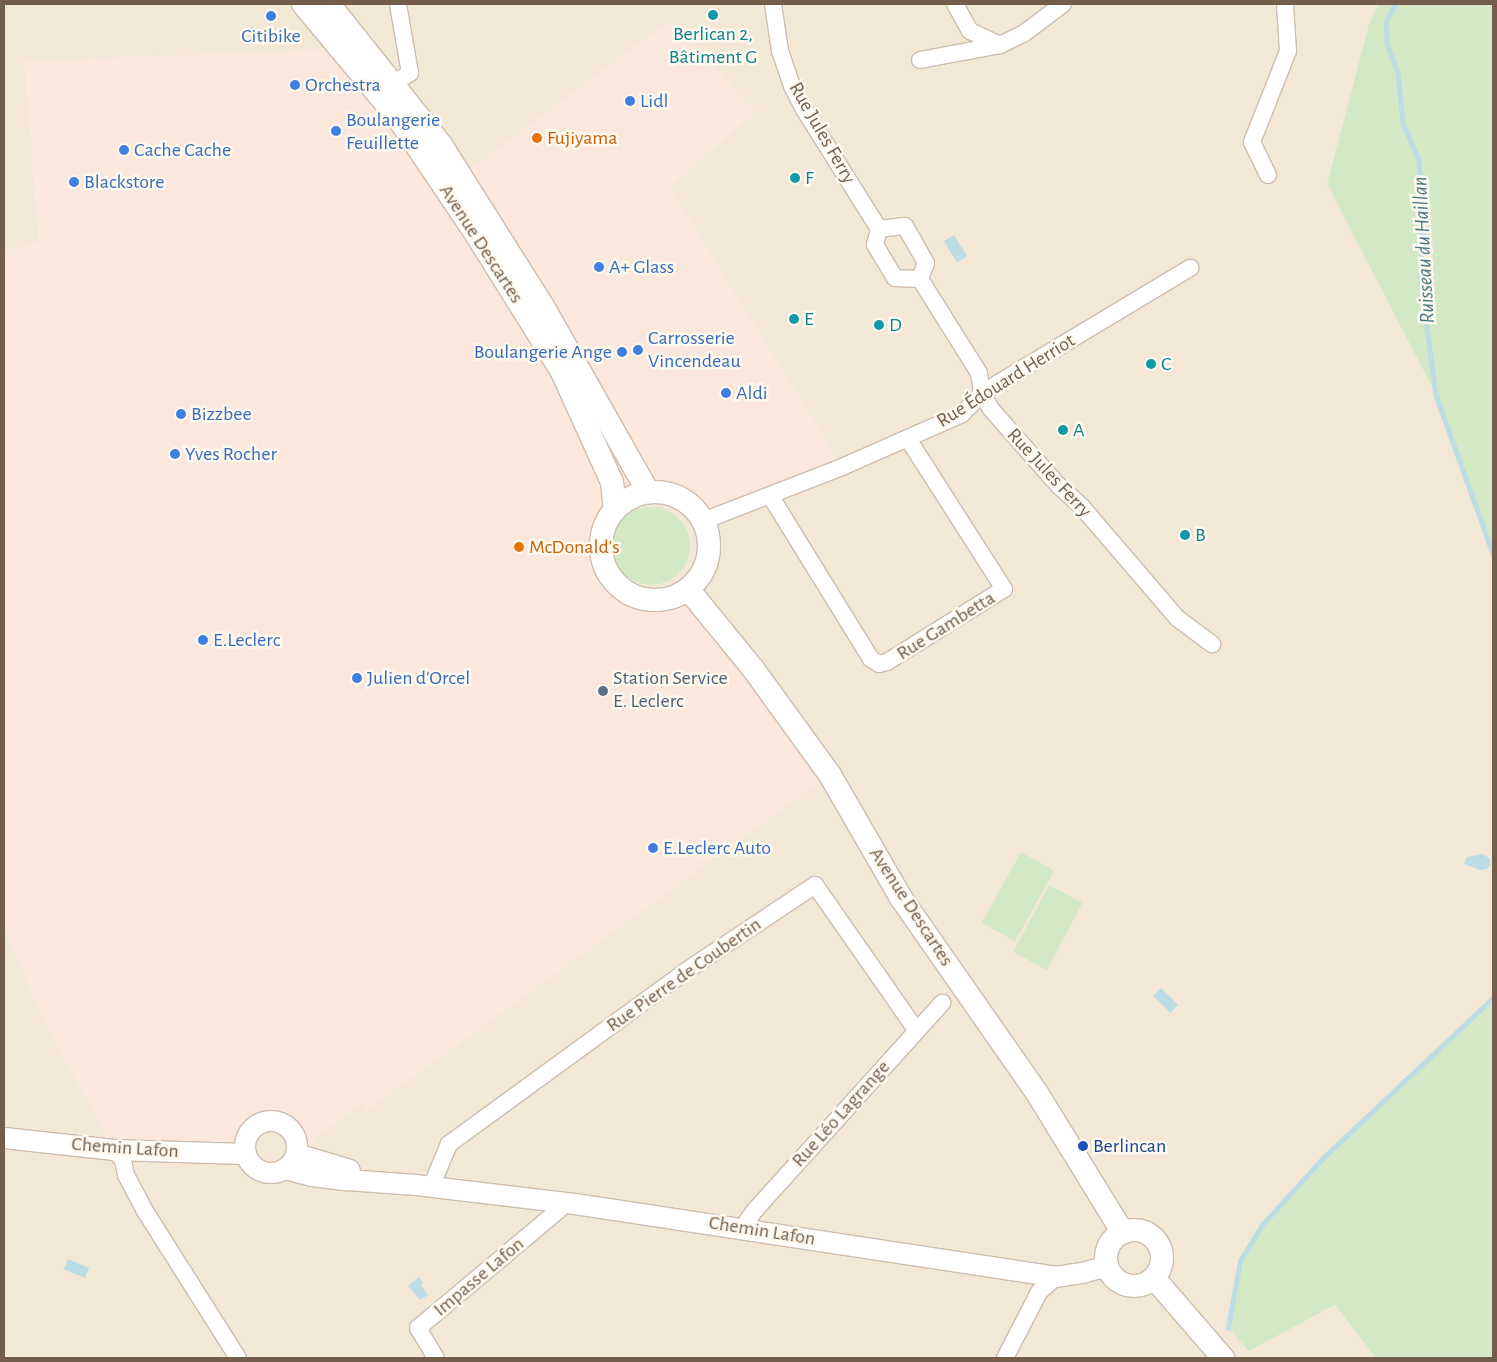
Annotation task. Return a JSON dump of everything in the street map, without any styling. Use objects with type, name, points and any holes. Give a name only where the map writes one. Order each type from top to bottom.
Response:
[{"type":"main road","name":"Avenue Descartes","points":[[303,4],[398,118],[474,231],[562,372],[612,482],[615,509]]},
{"type":"main road","name":"Avenue Descartes","points":[[329,4],[394,83],[441,145],[520,268],[648,492]]},
{"type":"main road","points":[[648,492],[664,492],[678,497],[691,506],[703,521],[708,535],[709,550],[702,572],[688,589],[667,599],[653,600],[633,595],[617,585],[604,566],[601,554],[601,537],[607,520],[615,509],[636,495],[648,492]]},
{"type":"main road","name":"Avenue Descartes","points":[[688,589],[754,670],[830,775],[901,898],[1037,1093],[1123,1233]]},
{"type":"main road","points":[[1142,1231],[1157,1242],[1162,1261],[1154,1278],[1147,1284],[1128,1286],[1115,1279],[1107,1266],[1106,1258],[1110,1243],[1123,1233],[1142,1231]]},
{"type":"main road","points":[[1154,1278],[1221,1356]]},
{"type":"street","points":[[394,83],[410,73],[398,4]]},
{"type":"street","name":"Rue Jules Ferry","points":[[773,4],[780,51],[792,86],[805,111],[879,228]]},
{"type":"street","points":[[955,4],[970,30],[1000,45]]},
{"type":"street","points":[[920,60],[1000,45],[1023,34],[1063,4]]},
{"type":"street","points":[[1268,175],[1252,142],[1288,51],[1285,4]]},
{"type":"street","points":[[904,226],[926,263],[920,279],[895,278],[875,245],[879,228],[904,226]]},
{"type":"street","name":"Rue Édouard Herriot","points":[[703,521],[771,496],[908,439],[962,414],[982,393],[1190,268]]},
{"type":"street","name":"Rue Jules Ferry","points":[[920,279],[979,373],[982,393],[991,409],[1059,486],[1082,507],[1177,618],[1212,644]]},
{"type":"street","name":"Rue Gambetta","points":[[771,496],[871,659],[879,664],[887,662],[1004,589],[908,439]]},
{"type":"street","name":"Rue Pierre de Coubertin","points":[[424,1186],[449,1144],[686,971],[815,885],[916,1030]]},
{"type":"street","name":"Rue Léo Lagrange","points":[[742,1228],[756,1209],[942,1003]]},
{"type":"street","points":[[274,1121],[290,1129],[297,1142],[292,1162],[273,1174],[264,1173],[250,1163],[246,1154],[246,1140],[250,1132],[257,1126],[274,1121]]},
{"type":"street","name":"Chemin Lafon","points":[[4,1138],[114,1150],[246,1154]]},
{"type":"street","points":[[114,1150],[123,1160],[126,1175],[145,1212],[238,1358]]},
{"type":"street","name":"Chemin Lafon","points":[[292,1162],[296,1173],[567,1203],[1056,1277],[1107,1266]]},
{"type":"street","name":"Impasse Lafon","points":[[436,1358],[418,1328],[567,1203]]},
{"type":"street","points":[[1005,1358],[1040,1292],[1056,1277]]},
{"type":"shaded area","points":[[4,4],[1378,4],[1369,24],[1327,184],[1436,395],[1493,553],[1493,998],[1323,1158],[1249,1351],[1335,1305],[1376,1358],[4,1358],[4,926],[44,1020],[115,1151],[245,1155],[244,1139],[255,1123],[275,1117],[294,1126],[301,1139],[302,1153],[316,1137],[362,1103],[367,1110],[829,775],[688,589],[667,599],[639,598],[617,585],[604,566],[601,554],[607,520],[648,492],[664,492],[691,505],[698,513],[842,467],[669,187],[756,111],[461,176],[25,61],[39,242],[4,252]]},
{"type":"shaded area","points":[[669,21],[756,111],[669,187],[842,467],[703,521],[691,505],[664,492],[648,492],[607,520],[601,554],[604,566],[617,585],[639,598],[667,599],[688,589],[830,775],[367,1110],[362,1103],[316,1137],[301,1154],[301,1139],[294,1126],[275,1117],[255,1123],[244,1139],[245,1155],[115,1151],[44,1020],[4,926],[4,252],[39,242],[25,61],[331,49],[461,176]]},
{"type":"green space","points":[[1378,4],[1493,4],[1493,553],[1436,395],[1327,184],[1369,24]]},
{"type":"green space","points":[[651,507],[666,510],[683,524],[687,531],[690,546],[687,561],[673,578],[666,582],[651,585],[636,582],[619,568],[615,561],[612,546],[615,531],[629,514],[636,510]]},
{"type":"green space","points":[[1021,852],[1054,870],[1015,941],[982,923]]},
{"type":"green space","points":[[1049,885],[1083,903],[1047,970],[1013,952]]},
{"type":"green space","points":[[1493,998],[1493,1358],[1376,1358],[1335,1305],[1249,1351],[1228,1328],[1240,1261],[1262,1225],[1323,1158]]},
{"type":"water","points":[[252,26],[264,34],[265,40],[262,43],[257,43],[248,31]]},
{"type":"water","points":[[954,235],[967,256],[957,263],[944,241]]},
{"type":"water","points":[[1483,854],[1490,859],[1490,865],[1487,869],[1480,870],[1464,864],[1467,857]]},
{"type":"water","points":[[1161,988],[1178,1005],[1170,1013],[1153,996]]},
{"type":"water","points":[[68,1259],[89,1268],[85,1278],[64,1269]]},
{"type":"water","points":[[419,1277],[423,1283],[421,1285],[428,1295],[420,1300],[408,1286]]},
{"type":"waterway","name":"Ruisseau du Haillan","points":[[1396,4],[1386,22],[1387,43],[1398,73],[1403,123],[1419,160],[1423,216],[1421,281],[1436,395],[1493,553]]},
{"type":"waterway","points":[[1228,1328],[1240,1261],[1262,1225],[1323,1158],[1493,998]]},
{"type":"place","name":"Berlican 2, Bâtiment G","points":[[713,15]]},
{"type":"place","name":"Citibike","points":[[271,16]]},
{"type":"place","name":"Orchestra","points":[[295,85]]},
{"type":"place","name":"Lidl","points":[[630,101]]},
{"type":"place","name":"Boulangerie Feuillette","points":[[336,131]]},
{"type":"place","name":"Fujiyama","points":[[537,138]]},
{"type":"place","name":"Cache Cache","points":[[124,150]]},
{"type":"place","name":"F","points":[[795,178]]},
{"type":"place","name":"Blackstore","points":[[74,182]]},
{"type":"place","name":"A+ Glass","points":[[599,267]]},
{"type":"place","name":"E","points":[[794,319]]},
{"type":"place","name":"D","points":[[879,325]]},
{"type":"place","name":"Carrosserie Vincendeau","points":[[638,350]]},
{"type":"place","name":"Boulangerie Ange","points":[[622,352]]},
{"type":"place","name":"C","points":[[1151,364]]},
{"type":"place","name":"Aldi","points":[[726,393]]},
{"type":"place","name":"Bizzbee","points":[[181,414]]},
{"type":"place","name":"A","points":[[1063,430]]},
{"type":"place","name":"Yves Rocher","points":[[175,454]]},
{"type":"place","name":"B","points":[[1185,535]]},
{"type":"place","name":"McDonald's","points":[[519,547]]},
{"type":"place","name":"E.Leclerc","points":[[203,640]]},
{"type":"place","name":"Julien d'Orcel","points":[[357,678]]},
{"type":"place","name":"Station Service E. Leclerc","points":[[603,691]]},
{"type":"place","name":"E.Leclerc Auto","points":[[653,848]]},
{"type":"place","name":"Berlincan","points":[[1083,1146]]}]
